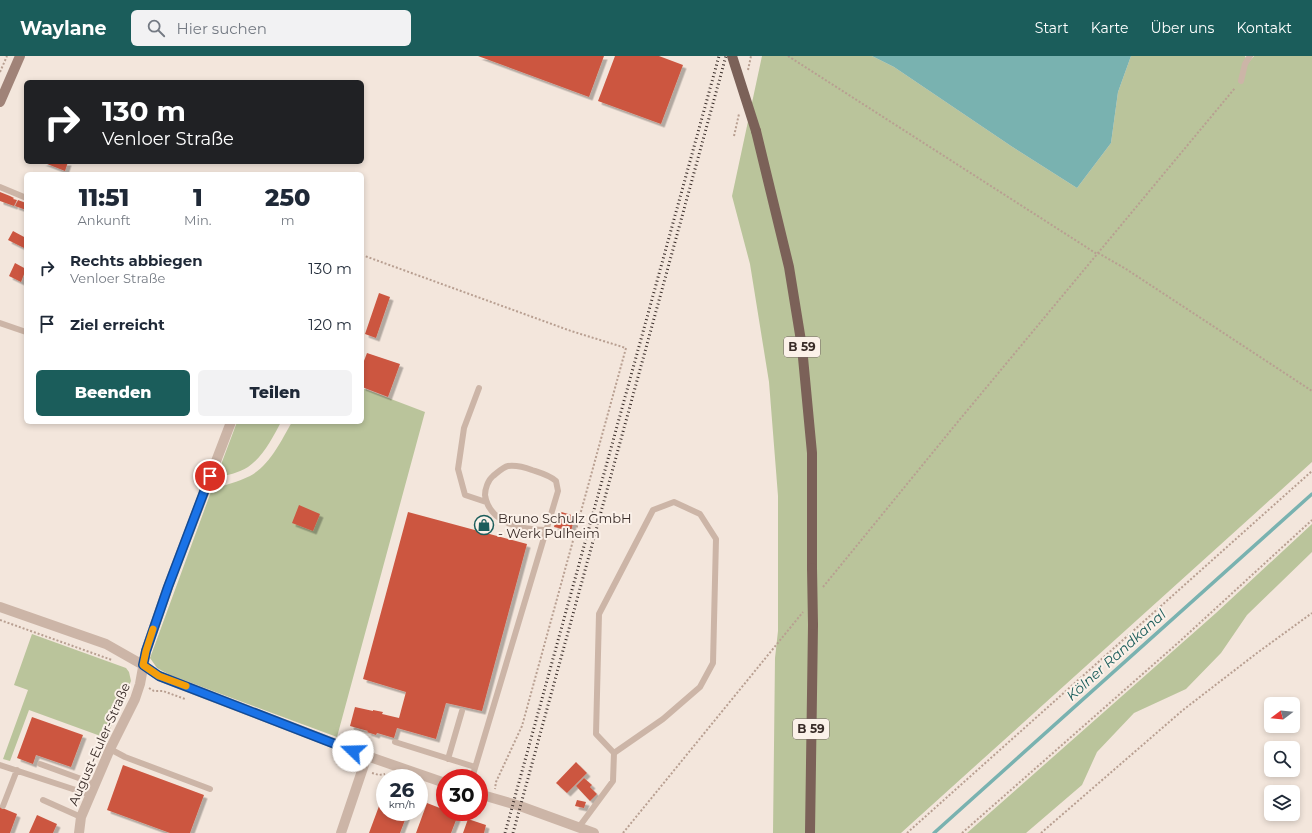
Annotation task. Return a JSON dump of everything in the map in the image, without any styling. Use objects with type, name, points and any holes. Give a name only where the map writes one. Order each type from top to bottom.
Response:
[{"type":"main road","points":[[0,102],[20,56]]},
{"type":"main road","name":"B 59","points":[[732,56],[756,131],[789,267],[802,348],[812,453],[813,625],[810,833]]},
{"type":"street","name":"August-Euler-Straße","points":[[79,833],[81,817],[90,795],[110,749],[135,699],[140,684],[146,651],[168,587],[229,424]]},
{"type":"street","points":[[0,607],[106,644],[159,676],[367,756],[436,780]]},
{"type":"street","points":[[341,833],[367,756]]},
{"type":"street","points":[[488,797],[520,806],[594,833]]},
{"type":"lane","points":[[1241,81],[1245,64],[1250,56]]},
{"type":"lane","points":[[0,187],[24,198]]},
{"type":"lane","points":[[0,323],[24,331]]},
{"type":"lane","points":[[479,388],[464,428],[458,469],[465,495],[486,502]]},
{"type":"lane","points":[[395,742],[475,768],[558,491],[556,481],[549,475],[519,466],[506,466],[490,478],[485,490],[486,502],[493,513],[506,522],[530,530],[546,530]]},
{"type":"lane","points":[[579,827],[613,781],[614,752],[596,734],[598,614],[654,510],[674,502],[700,514],[716,539],[713,663],[700,687],[663,719],[614,752]]},
{"type":"lane","points":[[448,759],[462,710]]},
{"type":"lane","points":[[110,749],[125,757],[210,789]]},
{"type":"lane","points":[[40,764],[95,784]]},
{"type":"lane","points":[[0,765],[90,795]]},
{"type":"lane","points":[[3,806],[17,770]]},
{"type":"lane","points":[[43,800],[81,817]]},
{"type":"path","points":[[0,72],[7,56]]},
{"type":"path","points":[[788,56],[1098,254],[1126,269],[1312,391]]},
{"type":"path","points":[[819,592],[956,424],[1241,81]]},
{"type":"path","points":[[907,833],[1312,471]]},
{"type":"path","points":[[962,833],[1173,647],[1312,520]]},
{"type":"path","points":[[623,833],[804,610]]},
{"type":"path","points":[[1041,833],[1184,710],[1256,653],[1312,613]]},
{"type":"path","points":[[0,620],[113,661]]},
{"type":"green space","points":[[762,56],[872,56],[894,67],[1011,146],[1077,188],[1111,143],[1118,92],[1131,56],[1245,56],[1248,63],[1254,56],[1312,56],[1312,462],[901,833],[773,833],[775,658],[778,631],[778,496],[769,382],[750,264],[732,196]]},
{"type":"green space","points":[[364,389],[425,412],[337,737],[170,675],[157,668],[150,658],[212,489],[250,476],[263,466],[279,445],[291,424],[364,424]]},
{"type":"green space","points":[[236,424],[280,424],[267,446],[253,463],[241,471],[216,478]]},
{"type":"green space","points":[[1312,524],[1312,552],[1247,615],[1221,653],[1186,689],[1134,713],[1097,752],[1082,785],[1026,833],[967,833],[1216,613]]},
{"type":"green space","points":[[32,634],[126,668],[129,672],[131,681],[106,738],[29,710],[10,761],[3,759],[28,690],[14,685]]},
{"type":"water","points":[[872,56],[1131,56],[1118,92],[1111,143],[1077,188],[1011,146],[894,67]]},
{"type":"building","points":[[478,56],[604,56],[589,97]]},
{"type":"building","points":[[615,56],[659,56],[683,65],[661,124],[598,101]]},
{"type":"building","points":[[47,164],[67,164],[65,171]]},
{"type":"building","points":[[0,192],[17,200],[14,206],[0,201]]},
{"type":"building","points":[[18,200],[24,202],[24,209],[15,206]]},
{"type":"building","points":[[13,231],[24,237],[24,248],[8,240]]},
{"type":"building","points":[[15,263],[24,268],[24,274],[21,282],[9,276]]},
{"type":"building","points":[[379,293],[390,297],[376,338],[365,334]]},
{"type":"building","points":[[367,353],[400,364],[388,397],[364,388],[364,361]]},
{"type":"building","points":[[299,505],[320,514],[313,531],[292,523]]},
{"type":"building","points":[[558,511],[575,516],[571,531],[554,527]]},
{"type":"building","points":[[408,512],[527,544],[482,711],[446,703],[436,739],[397,728],[394,738],[377,733],[376,735],[350,726],[355,707],[383,712],[382,714],[399,718],[406,692],[363,679]]},
{"type":"building","points":[[32,717],[83,735],[71,767],[36,755],[33,764],[17,758]]},
{"type":"building","points":[[576,762],[587,773],[567,793],[556,783]]},
{"type":"building","points":[[123,765],[204,795],[190,833],[170,833],[107,810]]},
{"type":"building","points":[[584,778],[592,785],[590,787],[597,794],[590,801],[576,786]]},
{"type":"building","points":[[577,800],[586,802],[584,808],[575,806]]},
{"type":"building","points":[[428,803],[436,806],[436,821],[456,821],[451,833],[416,833],[420,821],[428,821]]},
{"type":"building","points":[[0,807],[17,814],[10,833],[0,833]]},
{"type":"building","points":[[376,814],[376,821],[405,821],[400,833],[369,833]]},
{"type":"building","points":[[37,815],[57,824],[53,833],[29,833]]},
{"type":"building","points":[[467,821],[474,821],[486,825],[484,833],[463,833]]},
{"type":"waterway","name":"Kölner Randkanal","points":[[934,833],[1312,494]]},
{"type":"railway","points":[[505,833],[719,56]]},
{"type":"railway","points":[[513,833],[726,56]]},
{"type":"slow traffic","points":[[153,629],[143,665],[159,676],[186,686]]},
{"type":"place","name":"Bruno Schulz GmbH - Werk Pulheim","points":[[484,525]]},
{"type":"route","points":[[210,476],[168,587],[146,651],[143,665],[159,676],[353,751]]}]
